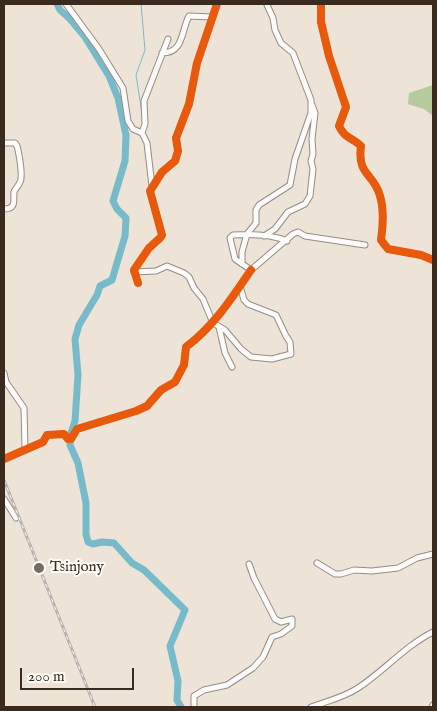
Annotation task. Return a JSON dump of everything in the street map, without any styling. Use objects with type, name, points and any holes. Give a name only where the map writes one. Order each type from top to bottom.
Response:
[{"type":"street","points":[[66,4],[99,49],[123,88],[128,121],[133,129],[142,133],[147,143],[152,187]]},
{"type":"street","points":[[138,283],[134,270],[138,262],[162,235],[150,191],[162,172],[176,161],[178,152],[176,138],[189,104],[197,63],[218,4]]},
{"type":"street","points":[[242,264],[242,252],[247,234],[256,223],[256,210],[259,205],[290,185],[302,137],[311,113],[310,96],[293,53],[281,43],[275,30],[268,4]]},
{"type":"street","points":[[321,4],[321,22],[329,56],[346,106],[339,126],[343,134],[361,146],[360,157],[364,171],[374,182],[380,196],[383,226],[381,240],[388,249],[421,255],[433,260]]},
{"type":"street","points":[[162,54],[169,54],[174,51],[180,42],[190,16],[212,17]]},
{"type":"street","points":[[142,133],[145,124],[144,101],[168,38]]},
{"type":"street","points":[[263,236],[275,230],[288,212],[305,204],[310,196],[315,113],[311,103]]},
{"type":"street","points":[[4,143],[15,143],[18,146],[22,177],[15,190],[15,200],[12,206],[4,209]]},
{"type":"street","points":[[4,459],[43,442],[47,435],[64,434],[70,439],[78,428],[147,406],[161,390],[175,382],[184,365],[186,347],[213,323],[251,270],[293,234],[298,232],[305,236],[365,245]]},
{"type":"street","points":[[251,270],[235,259],[230,238],[233,235],[247,234],[281,238],[287,241]]},
{"type":"street","points":[[134,272],[152,271],[169,266],[184,273],[189,277],[194,288],[200,294],[213,323],[224,330],[251,357],[272,359],[291,354],[290,342],[276,315],[248,304],[244,300],[240,286]]},
{"type":"street","points":[[219,326],[225,353],[232,367]]},
{"type":"street","points":[[4,373],[6,382],[24,408],[25,450]]},
{"type":"street","points":[[4,499],[16,518]]},
{"type":"street","points":[[317,563],[335,574],[341,574],[354,570],[372,571],[398,568],[433,554]]},
{"type":"street","points":[[194,707],[194,696],[198,692],[227,685],[254,668],[269,646],[270,639],[292,626],[292,619],[281,622],[275,619],[254,578],[250,564]]},
{"type":"street","points":[[311,707],[359,688],[390,662],[433,632]]},
{"type":"green space","points":[[433,85],[433,116],[424,109],[408,104],[409,93]]},
{"type":"waterway","points":[[57,4],[60,10],[85,37],[109,76],[118,98],[126,135],[125,161],[113,201],[117,209],[126,218],[125,236],[112,280],[100,286],[97,295],[79,325],[75,339],[78,375],[75,421],[70,445],[78,463],[86,503],[86,534],[88,542],[93,544],[102,542],[114,543],[132,563],[144,570],[185,610],[170,646],[178,681],[177,700],[181,707]]},
{"type":"waterway","points":[[141,4],[145,50],[136,75],[142,113]]},
{"type":"railway","points":[[4,480],[95,707]]},
{"type":"cycle path","points":[[138,283],[134,270],[149,248],[162,235],[150,191],[162,172],[175,161],[178,151],[176,138],[189,104],[197,63],[217,4]]},
{"type":"cycle path","points":[[321,4],[321,22],[329,56],[346,107],[339,126],[346,136],[361,146],[361,163],[377,188],[383,212],[381,240],[388,249],[421,255],[433,260]]},
{"type":"cycle path","points":[[4,459],[43,442],[47,435],[64,434],[68,439],[71,439],[77,429],[147,406],[161,390],[175,382],[184,365],[186,347],[214,321],[251,270]]},
{"type":"place","name":"Tsinjony","points":[[39,568]]}]
